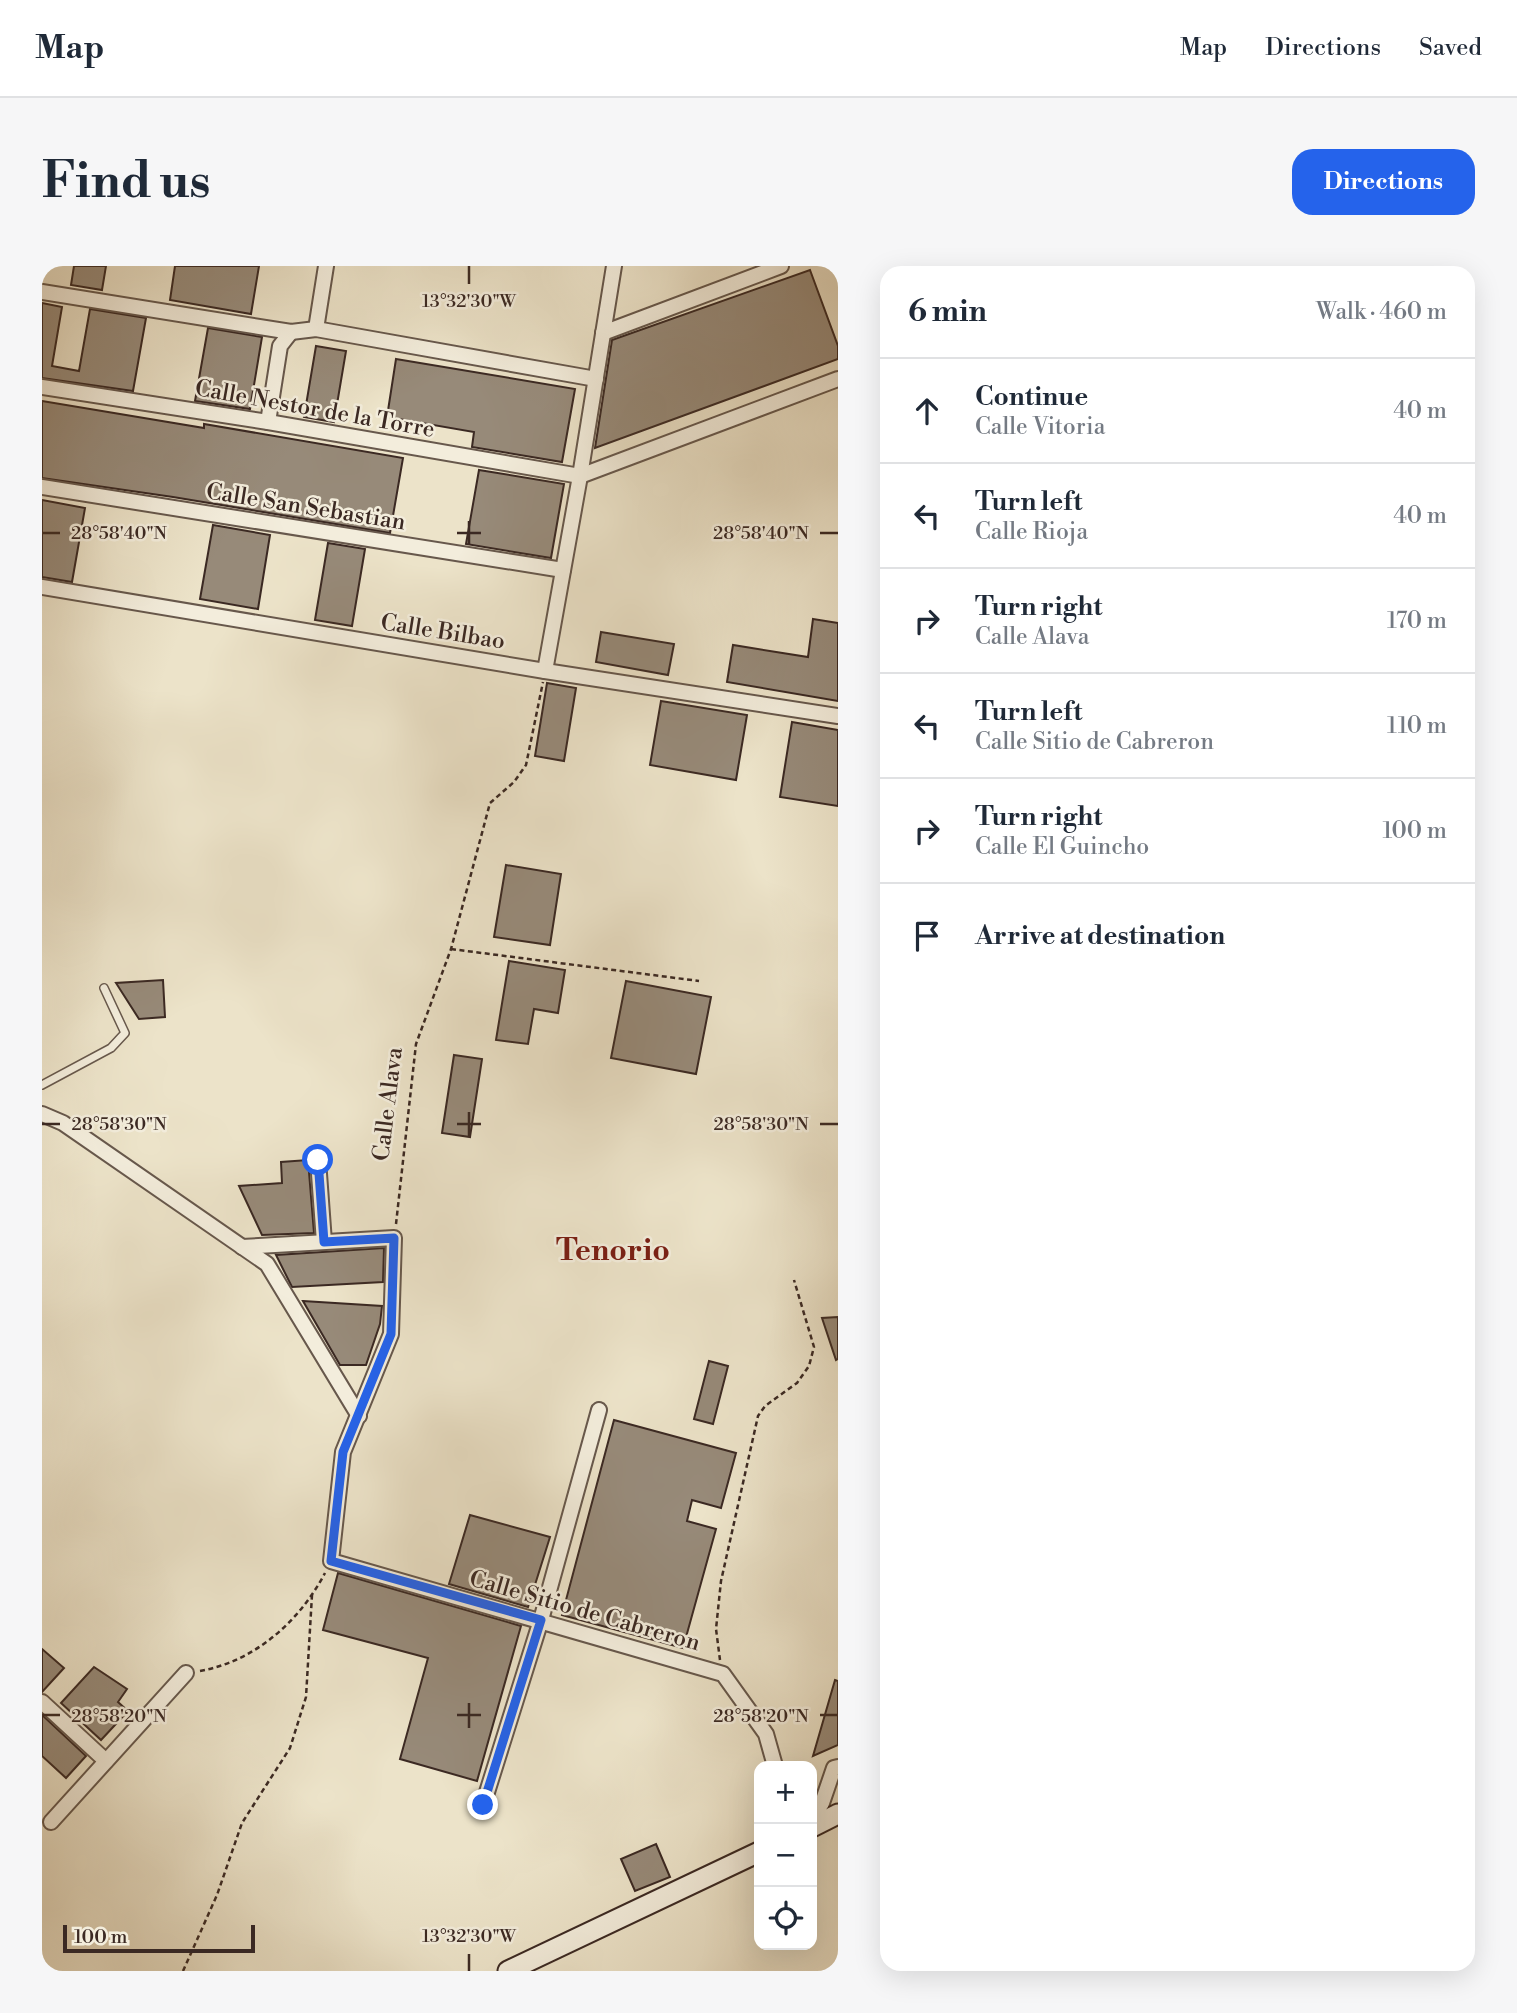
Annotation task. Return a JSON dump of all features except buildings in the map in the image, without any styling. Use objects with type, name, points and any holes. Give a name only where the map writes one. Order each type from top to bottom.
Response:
[{"type":"main road","points":[[817,1824],[838,1814]]},
{"type":"main road","points":[[509,1971],[754,1854]]},
{"type":"street","points":[[316,329],[326,266]]},
{"type":"street","points":[[545,671],[614,266]]},
{"type":"street","points":[[603,333],[781,266]]},
{"type":"street","points":[[42,292],[291,331],[316,329],[596,379]]},
{"type":"street","points":[[268,422],[280,346],[291,331]]},
{"type":"street","points":[[580,476],[838,379]]},
{"type":"street","name":"Calle Nestor de la Torre","points":[[42,387],[268,422],[580,476]]},
{"type":"street","name":"Calle San Sebastian","points":[[42,487],[563,570]]},
{"type":"street","name":"Calle Bilbao","points":[[42,587],[545,671],[838,716]]},
{"type":"street","points":[[42,1114],[63,1123],[267,1264],[359,1416]]},
{"type":"street","points":[[318,1160],[324,1242]]},
{"type":"street","points":[[242,1247],[394,1238],[391,1334],[343,1452],[331,1561]]},
{"type":"street","points":[[483,1805],[541,1620],[599,1410]]},
{"type":"street","name":"Calle Sitio de Cabreron","points":[[331,1561],[723,1674],[766,1734],[774,1761]]},
{"type":"street","points":[[51,1822],[186,1673]]},
{"type":"street","points":[[42,1702],[106,1761]]},
{"type":"street","points":[[817,1810],[834,1768],[838,1766]]},
{"type":"lane","points":[[42,1085],[111,1048],[125,1033],[104,988]]},
{"type":"path","name":"Calle Alava","points":[[394,1238],[416,1044],[452,949],[490,803],[514,782],[526,765],[545,671]]},
{"type":"path","points":[[452,949],[699,981]]},
{"type":"path","points":[[723,1674],[716,1629],[721,1581],[758,1416],[765,1406],[797,1383],[809,1366],[814,1348],[794,1280]]},
{"type":"path","points":[[186,1673],[218,1667],[247,1656],[292,1620],[312,1595],[331,1561]]},
{"type":"path","points":[[183,1971],[217,1895],[242,1823],[290,1748],[306,1697],[312,1595]]},
{"type":"district","name":"Tenorio","points":[[613,1250]]},
{"type":"route","points":[[318,1160],[324,1242],[394,1238],[391,1334],[343,1452],[331,1561],[541,1620],[483,1805]]}]
